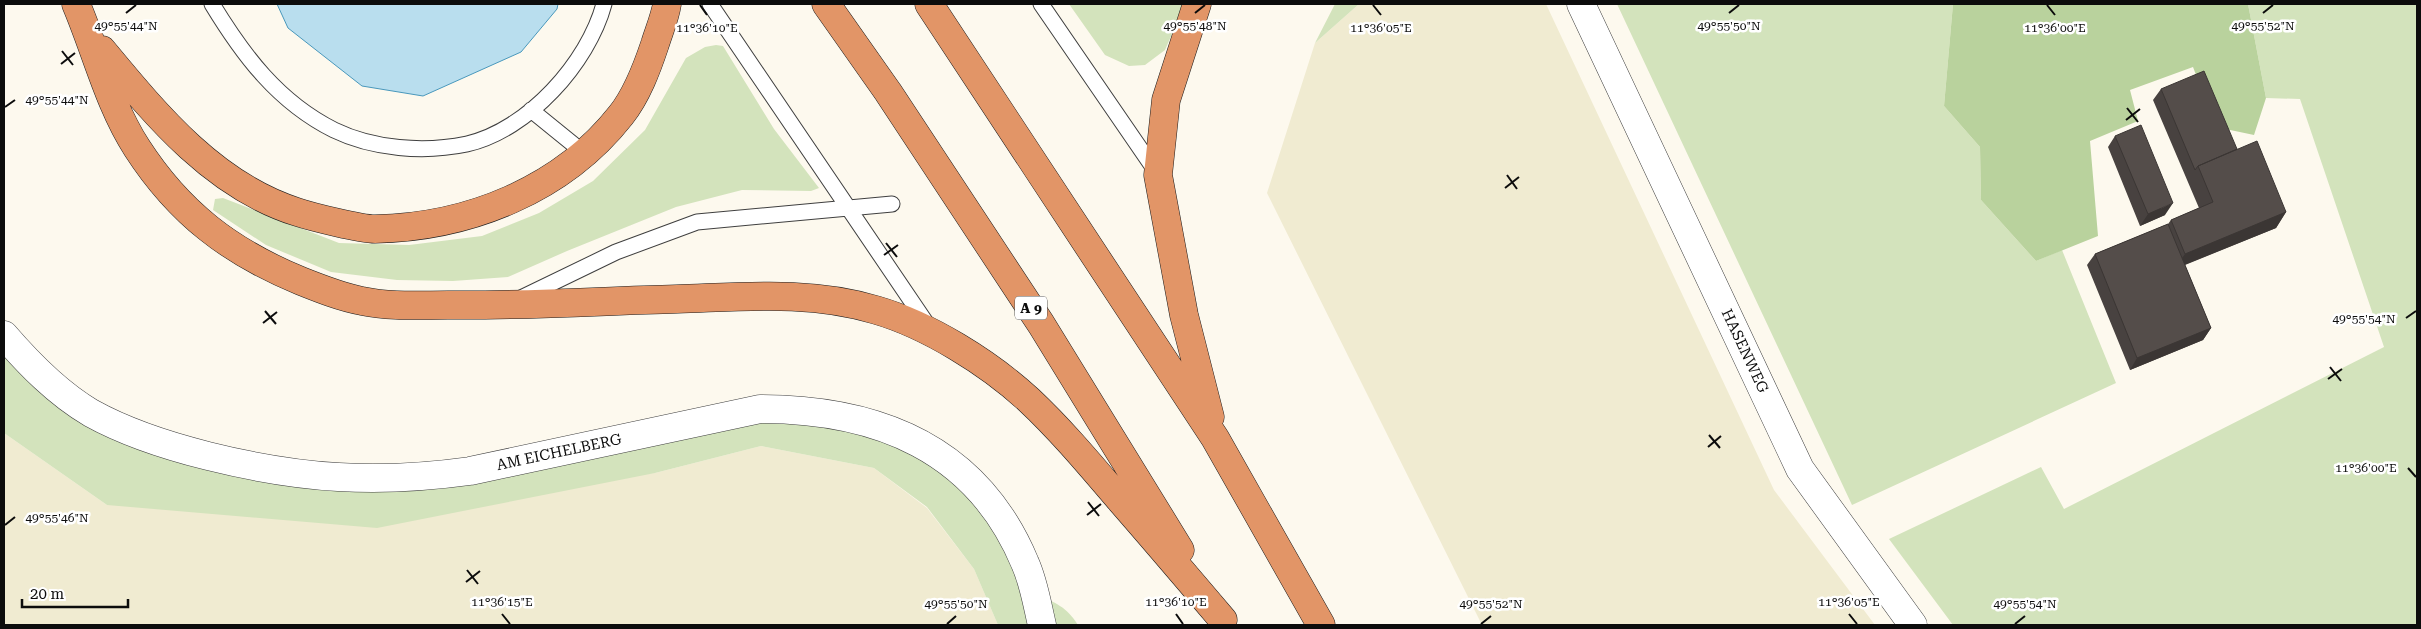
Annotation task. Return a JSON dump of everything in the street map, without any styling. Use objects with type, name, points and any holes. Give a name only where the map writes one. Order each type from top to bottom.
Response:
[{"type":"highway","points":[[76,4],[90,36],[117,110],[135,145],[160,182],[195,218],[218,237],[249,257],[327,291],[362,301],[391,304],[507,306],[752,297],[816,297],[877,310],[934,334],[987,367],[1028,399],[1076,449],[1225,623]]},
{"type":"highway","points":[[90,36],[148,106],[208,163],[233,182],[297,212],[373,229],[434,224],[486,211],[534,190],[584,153],[622,115],[647,70],[667,4]]},
{"type":"highway","name":"A 9","points":[[826,4],[888,92],[1041,324],[1225,623]]},
{"type":"highway","points":[[929,4],[1215,438],[1321,625]]},
{"type":"highway","points":[[1197,4],[1166,100],[1158,175],[1184,314],[1215,438]]},
{"type":"street","name":"HASENWEG","points":[[1581,4],[1800,470],[1844,533],[1913,625]]},
{"type":"street","name":"AM EICHELBERG","points":[[4,335],[27,362],[56,388],[91,412],[133,433],[180,449],[306,476],[364,479],[423,478],[470,471],[760,408],[796,409],[836,414],[878,424],[942,456],[969,477],[991,502],[1025,563],[1036,595],[1042,625]]},
{"type":"lane","points":[[212,4],[229,31],[274,88],[309,115],[333,130],[362,142],[428,148],[468,144],[500,131],[531,110],[554,90],[572,68],[588,43],[604,4]]},
{"type":"lane","points":[[710,4],[847,209],[934,334]]},
{"type":"lane","points":[[1041,4],[1158,175]]},
{"type":"lane","points":[[531,110],[584,153]]},
{"type":"lane","points":[[507,306],[560,278],[616,252],[697,222],[734,217],[892,204]]},
{"type":"shaded area","points":[[1359,4],[1546,4],[1774,490],[1875,625],[1482,625],[1267,193],[1315,43]]},
{"type":"shaded area","points":[[4,433],[107,505],[655,473],[761,446],[874,468],[927,508],[974,569],[998,625],[4,625]]},
{"type":"green space","points":[[1069,4],[1185,4],[1165,50],[1145,65],[1129,66],[1105,55]]},
{"type":"green space","points":[[1335,4],[1359,4],[1315,43]]},
{"type":"green space","points":[[1617,4],[1953,4],[1944,106],[1980,147],[1981,200],[2036,261],[2062,250],[2116,383],[1852,505]]},
{"type":"green space","points":[[1953,4],[2248,4],[2266,98],[2254,135],[2216,127],[2193,67],[2130,90],[2138,121],[2090,141],[2098,236],[2036,261],[1981,200],[1980,147],[1944,106]]},
{"type":"green space","points":[[2248,4],[2417,4],[2417,625],[1953,625],[1889,539],[2041,467],[2064,509],[2384,347],[2300,99],[2266,98]]},
{"type":"green space","points":[[723,46],[774,129],[819,188],[811,191],[742,190],[676,207],[508,277],[453,281],[397,280],[331,272],[266,245],[213,210],[215,199],[223,198],[339,243],[409,245],[482,236],[539,213],[593,181],[645,130],[686,58],[705,47]]},
{"type":"green space","points":[[4,335],[133,433],[364,479],[707,419],[836,414],[969,477],[1036,595],[1060,606],[1078,625],[998,625],[974,569],[927,507],[874,468],[761,446],[655,473],[377,528],[107,505],[4,433]]},
{"type":"water","points":[[277,4],[558,4],[557,9],[521,52],[423,96],[362,86],[288,28]]},
{"type":"building","points":[[2204,71],[2237,149],[2198,166],[2195,170],[2161,89]]},
{"type":"building","points":[[2141,125],[2173,203],[2148,214],[2115,136]]},
{"type":"building","points":[[2257,141],[2286,212],[2185,254],[2171,220],[2213,202],[2198,166]]},
{"type":"building","points":[[2168,224],[2211,328],[2137,358],[2095,254]]}]
